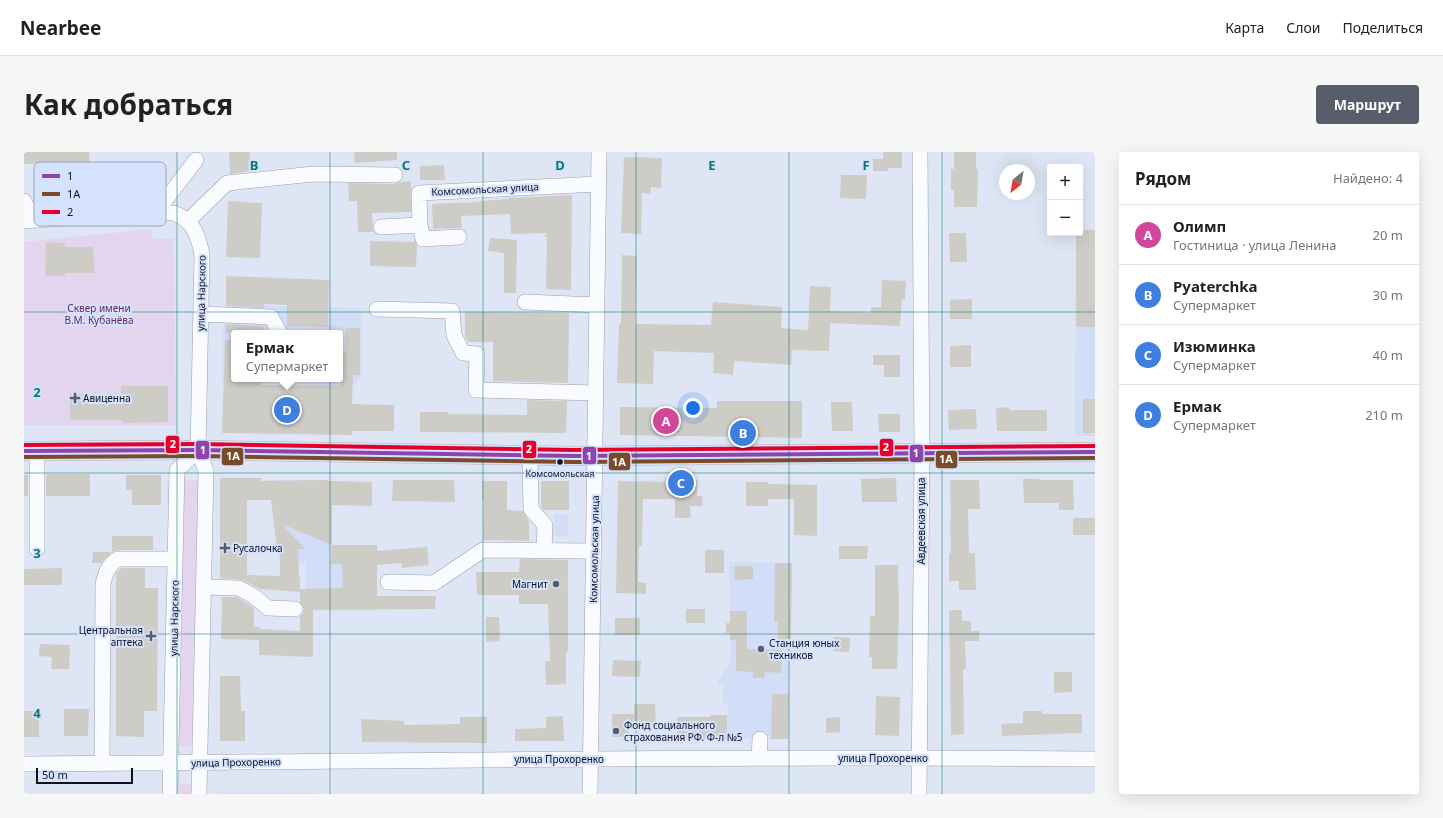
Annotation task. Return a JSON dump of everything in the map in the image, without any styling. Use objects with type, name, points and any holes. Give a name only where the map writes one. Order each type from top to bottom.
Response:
[{"type":"main road","points":[[30,451],[198,450],[595,456],[1095,452]]},
{"type":"street","name":"Комсомольская улица","points":[[590,794],[599,152]]},
{"type":"street","name":"Авдеевская улица","points":[[919,794],[922,453],[920,152]]},
{"type":"street","points":[[166,200],[196,160]]},
{"type":"street","points":[[166,213],[176,214],[188,221],[227,183],[313,174],[395,175]]},
{"type":"street","name":"Комсомольская улица","points":[[420,225],[419,193],[598,184]]},
{"type":"street","points":[[24,201],[28,221]]},
{"type":"street","name":"улица Нарского","points":[[188,221],[198,236],[202,255],[198,450],[206,471],[199,794]]},
{"type":"street","points":[[381,227],[420,225],[423,239],[459,237]]},
{"type":"street","points":[[525,302],[597,305]]},
{"type":"street","points":[[377,309],[452,311],[454,335],[462,352],[477,354],[476,390],[596,393]]},
{"type":"street","points":[[201,314],[272,317],[278,330]]},
{"type":"street","name":"улица Нарского","points":[[170,794],[177,470],[198,450]]},
{"type":"street","points":[[30,451],[37,549]]},
{"type":"street","points":[[530,455],[531,508],[545,525],[544,550]]},
{"type":"street","points":[[388,582],[434,583],[483,550],[594,551]]},
{"type":"street","points":[[102,763],[102,585],[104,576],[111,564],[118,559],[175,559]]},
{"type":"street","points":[[203,587],[239,588],[255,597],[268,608],[295,609]]},
{"type":"street","points":[[759,758],[760,739]]},
{"type":"street","name":"улица Прохоренко","points":[[24,764],[759,758],[1095,759]]},
{"type":"shaded area","points":[[1095,230],[1095,436],[1075,436],[1076,236],[1083,236],[1083,232]]},
{"type":"shaded area","points":[[224,305],[361,308],[361,379],[357,379],[356,385],[222,382]]},
{"type":"shaded area","points":[[269,480],[328,480],[328,514],[332,545],[377,545],[377,610],[316,610],[316,599],[306,599],[305,563],[279,563]]},
{"type":"shaded area","points":[[554,514],[569,515],[568,536],[553,536]]},
{"type":"shaded area","name":"Станция юных техников","points":[[729,562],[792,563],[788,739],[727,739],[728,703],[723,703],[723,684],[718,684],[718,678],[723,678],[723,669],[729,668],[729,658],[731,658],[730,634],[726,633],[726,623],[730,623]]},
{"type":"shaded area","points":[[218,792],[319,793],[319,794],[218,794]]},
{"type":"green space","name":"Сквер имени В.М. Кубанёва","points":[[151,229],[153,239],[174,238],[176,425],[24,425],[24,242]]},
{"type":"green space","points":[[185,480],[198,480],[192,746],[178,746]]},
{"type":"green space","points":[[175,783],[195,784],[195,794],[175,794]]},
{"type":"building","points":[[24,152],[89,152],[90,162],[34,162],[34,164],[24,164]]},
{"type":"building","points":[[229,152],[250,152],[250,171],[230,174]]},
{"type":"building","points":[[354,152],[397,152],[397,160],[355,163]]},
{"type":"building","points":[[883,152],[902,152],[902,168],[888,168],[888,171],[873,171],[873,159],[883,159]]},
{"type":"building","points":[[954,152],[976,152],[976,169],[978,169],[977,207],[954,207],[954,190],[951,190],[951,169],[954,169]]},
{"type":"building","points":[[624,157],[662,158],[661,188],[651,187],[651,194],[642,193],[641,234],[621,233]]},
{"type":"building","points":[[444,165],[445,180],[420,180],[420,166]]},
{"type":"building","points":[[841,175],[867,175],[866,199],[840,198]]},
{"type":"building","points":[[411,181],[411,212],[372,213],[373,232],[358,232],[357,201],[349,201],[348,183],[395,184]]},
{"type":"building","points":[[572,195],[571,290],[546,289],[546,233],[511,234],[510,214],[461,216],[462,228],[433,229],[432,204]]},
{"type":"building","points":[[228,201],[262,203],[260,258],[226,257]]},
{"type":"building","points":[[1083,230],[1095,230],[1095,327],[1076,327],[1076,236],[1083,236]]},
{"type":"building","points":[[949,233],[966,233],[967,262],[950,262]]},
{"type":"building","points":[[490,238],[517,240],[516,293],[504,293],[504,253],[488,251]]},
{"type":"building","points":[[370,241],[415,242],[417,245],[416,267],[370,266]]},
{"type":"building","points":[[46,242],[65,243],[65,247],[93,247],[94,273],[65,273],[65,276],[45,276]]},
{"type":"building","points":[[622,255],[637,256],[635,324],[711,325],[713,302],[782,307],[781,328],[808,330],[810,286],[831,287],[830,311],[871,313],[871,307],[881,307],[882,280],[906,281],[905,299],[902,299],[900,326],[830,323],[829,351],[792,350],[791,365],[734,361],[733,375],[713,373],[714,353],[654,351],[653,384],[617,383],[619,324],[621,324]]},
{"type":"building","points":[[226,276],[329,280],[328,327],[287,326],[287,305],[264,304],[264,308],[226,306]]},
{"type":"building","points":[[972,299],[972,319],[950,319],[950,300]]},
{"type":"building","points":[[465,312],[569,313],[568,383],[493,381],[493,342],[468,342],[465,336]]},
{"type":"building","points":[[225,324],[263,326],[263,330],[231,330],[231,333],[225,333]]},
{"type":"building","points":[[346,328],[360,328],[360,375],[353,375],[352,404],[394,405],[394,431],[352,431],[352,435],[222,433],[225,340],[231,340],[231,382],[262,382],[261,385],[340,386],[340,382],[343,382],[343,351],[346,351]]},
{"type":"building","points":[[971,345],[971,367],[950,367],[950,346]]},
{"type":"building","points":[[873,355],[900,355],[900,377],[884,377],[884,365],[873,365]]},
{"type":"building","points":[[121,386],[168,386],[168,422],[122,423],[122,420],[70,420],[70,394],[121,394]]},
{"type":"building","points":[[1083,399],[1095,399],[1095,433],[1083,433]]},
{"type":"building","points":[[527,400],[567,401],[566,433],[420,432],[420,412],[449,412],[448,414],[527,415]]},
{"type":"building","points":[[717,401],[802,401],[802,438],[620,435],[620,407],[717,408]]},
{"type":"building","points":[[831,402],[852,402],[853,431],[832,431]]},
{"type":"building","points":[[1009,407],[1009,410],[1047,410],[1047,431],[997,431],[996,408]]},
{"type":"building","points":[[976,409],[977,429],[949,430],[948,410]]},
{"type":"building","points":[[878,414],[900,414],[900,432],[879,432]]},
{"type":"building","points":[[46,474],[90,474],[90,496],[46,496]]},
{"type":"building","points":[[24,475],[28,475],[28,496],[24,496]]},
{"type":"building","points":[[126,475],[161,475],[161,505],[132,505],[132,490],[126,490]]},
{"type":"building","points":[[220,478],[261,478],[261,481],[328,480],[372,482],[372,506],[332,505],[332,545],[282,524],[305,549],[298,549],[300,592],[260,589],[243,580],[220,578]],"holes":[[[247,500],[271,500],[277,548],[280,548],[280,576],[247,575]]]},
{"type":"building","points":[[896,478],[897,502],[862,502],[861,479]]},
{"type":"building","points":[[1023,479],[1073,480],[1074,510],[1059,510],[1059,503],[1024,503]]},
{"type":"building","points":[[393,480],[454,480],[455,502],[392,501]]},
{"type":"building","points":[[675,480],[697,480],[697,496],[702,496],[703,506],[690,506],[691,518],[675,518],[675,499],[643,499],[642,546],[639,546],[638,582],[646,583],[646,594],[616,593],[618,481],[675,482]]},
{"type":"building","points":[[950,480],[979,480],[980,509],[968,509],[969,553],[975,553],[976,590],[959,590],[959,581],[949,581],[949,553],[951,553]]},
{"type":"building","points":[[482,481],[507,481],[507,510],[523,511],[529,521],[529,541],[483,540],[484,501],[482,501]]},
{"type":"building","points":[[541,481],[569,481],[569,510],[544,510],[541,507]]},
{"type":"building","points":[[746,482],[817,485],[817,536],[794,535],[794,499],[768,499],[768,506],[746,506]]},
{"type":"building","points":[[1073,518],[1095,518],[1095,535],[1073,535]]},
{"type":"building","points":[[112,536],[153,536],[153,550],[118,550],[112,552]]},
{"type":"building","points":[[332,545],[377,545],[377,551],[427,547],[429,565],[402,568],[402,563],[377,565],[377,596],[436,596],[435,609],[313,610],[313,657],[259,655],[259,640],[221,639],[222,597],[237,597],[254,608],[254,627],[260,627],[259,629],[300,631],[300,616],[304,609],[300,602],[300,589],[343,588],[342,564],[331,564]]},
{"type":"building","points":[[839,546],[868,546],[867,559],[839,559]]},
{"type":"building","points":[[705,550],[724,550],[724,573],[705,573]]},
{"type":"building","points":[[93,552],[112,552],[101,563],[92,563]]},
{"type":"building","points":[[520,559],[568,560],[568,652],[566,652],[566,684],[546,685],[545,661],[550,661],[548,604],[519,604],[519,595],[477,595],[476,572],[519,572]]},
{"type":"building","points":[[775,563],[792,563],[791,639],[778,639],[778,622],[774,622]]},
{"type":"building","points":[[875,565],[898,565],[899,610],[897,669],[872,669],[872,657],[869,657],[870,616],[875,616]]},
{"type":"building","points":[[734,566],[753,566],[753,579],[735,580]]},
{"type":"building","points":[[62,568],[62,585],[24,585],[24,569]]},
{"type":"building","points":[[121,568],[145,568],[145,588],[158,588],[157,711],[144,711],[144,737],[116,736],[116,573]]},
{"type":"building","points":[[686,609],[705,609],[705,623],[686,623]]},
{"type":"building","points":[[949,610],[962,610],[962,621],[971,621],[971,631],[979,631],[979,641],[965,641],[966,669],[963,669],[964,734],[951,735]]},
{"type":"building","points":[[730,611],[747,611],[747,649],[782,650],[781,673],[765,672],[764,678],[753,678],[753,672],[736,671],[736,640],[730,640],[730,633],[726,633],[726,623],[730,623]]},
{"type":"building","points":[[486,617],[499,617],[500,641],[486,642]]},
{"type":"building","points":[[615,618],[640,618],[640,635],[615,635]]},
{"type":"building","points":[[834,637],[850,638],[849,652],[833,651]]},
{"type":"building","points":[[40,644],[70,645],[69,669],[51,669],[52,657],[39,656]]},
{"type":"building","points":[[613,660],[641,661],[640,677],[612,676]]},
{"type":"building","points":[[1054,672],[1072,672],[1072,692],[1054,693]]},
{"type":"building","points":[[220,676],[240,676],[241,711],[245,711],[245,741],[220,741]]},
{"type":"building","points":[[772,694],[789,694],[788,739],[771,739]]},
{"type":"building","points":[[876,696],[900,697],[899,736],[875,735]]},
{"type":"building","points":[[634,704],[655,704],[656,728],[629,728],[629,737],[612,737],[612,714],[634,714]]},
{"type":"building","points":[[64,709],[89,709],[88,736],[64,736]]},
{"type":"building","points":[[24,711],[39,711],[39,737],[24,737]]},
{"type":"building","points":[[1023,711],[1042,711],[1042,714],[1082,714],[1082,733],[1002,736],[1001,724],[1023,723]]},
{"type":"building","points":[[711,715],[727,715],[727,739],[677,739],[677,717],[711,717]]},
{"type":"building","points":[[563,716],[564,741],[515,741],[515,729],[546,728],[546,717]]},
{"type":"building","points":[[460,717],[487,717],[487,743],[362,742],[361,719],[404,721],[404,725],[460,724]]},
{"type":"building","points":[[840,717],[840,732],[826,733],[826,718]]},
{"type":"transit line","name":"2","points":[[24,445],[198,444],[575,450],[1095,446]]},
{"type":"transit line","name":"1","points":[[24,451],[198,450],[575,456],[1095,452]]},
{"type":"transit line","name":"1А","points":[[24,457],[198,456],[575,462],[1095,458]]},
{"type":"place","name":"Авиценна","points":[[75,398]]},
{"type":"place","name":"Ермак","points":[[287,410]]},
{"type":"place","name":"Олимп","points":[[666,421]]},
{"type":"place","name":"Pyaterchka","points":[[743,433]]},
{"type":"place","name":"Комсомольская","points":[[560,462]]},
{"type":"place","name":"Изюминка","points":[[681,483]]},
{"type":"place","name":"Русалочка","points":[[225,548]]},
{"type":"place","name":"Магнит","points":[[556,584]]},
{"type":"place","name":"Центральная аптека","points":[[151,636]]},
{"type":"place","name":"Станция юных техников","points":[[761,649]]},
{"type":"place","name":"Фонд социального страхования РФ. Ф-л №5","points":[[616,731]]}]
